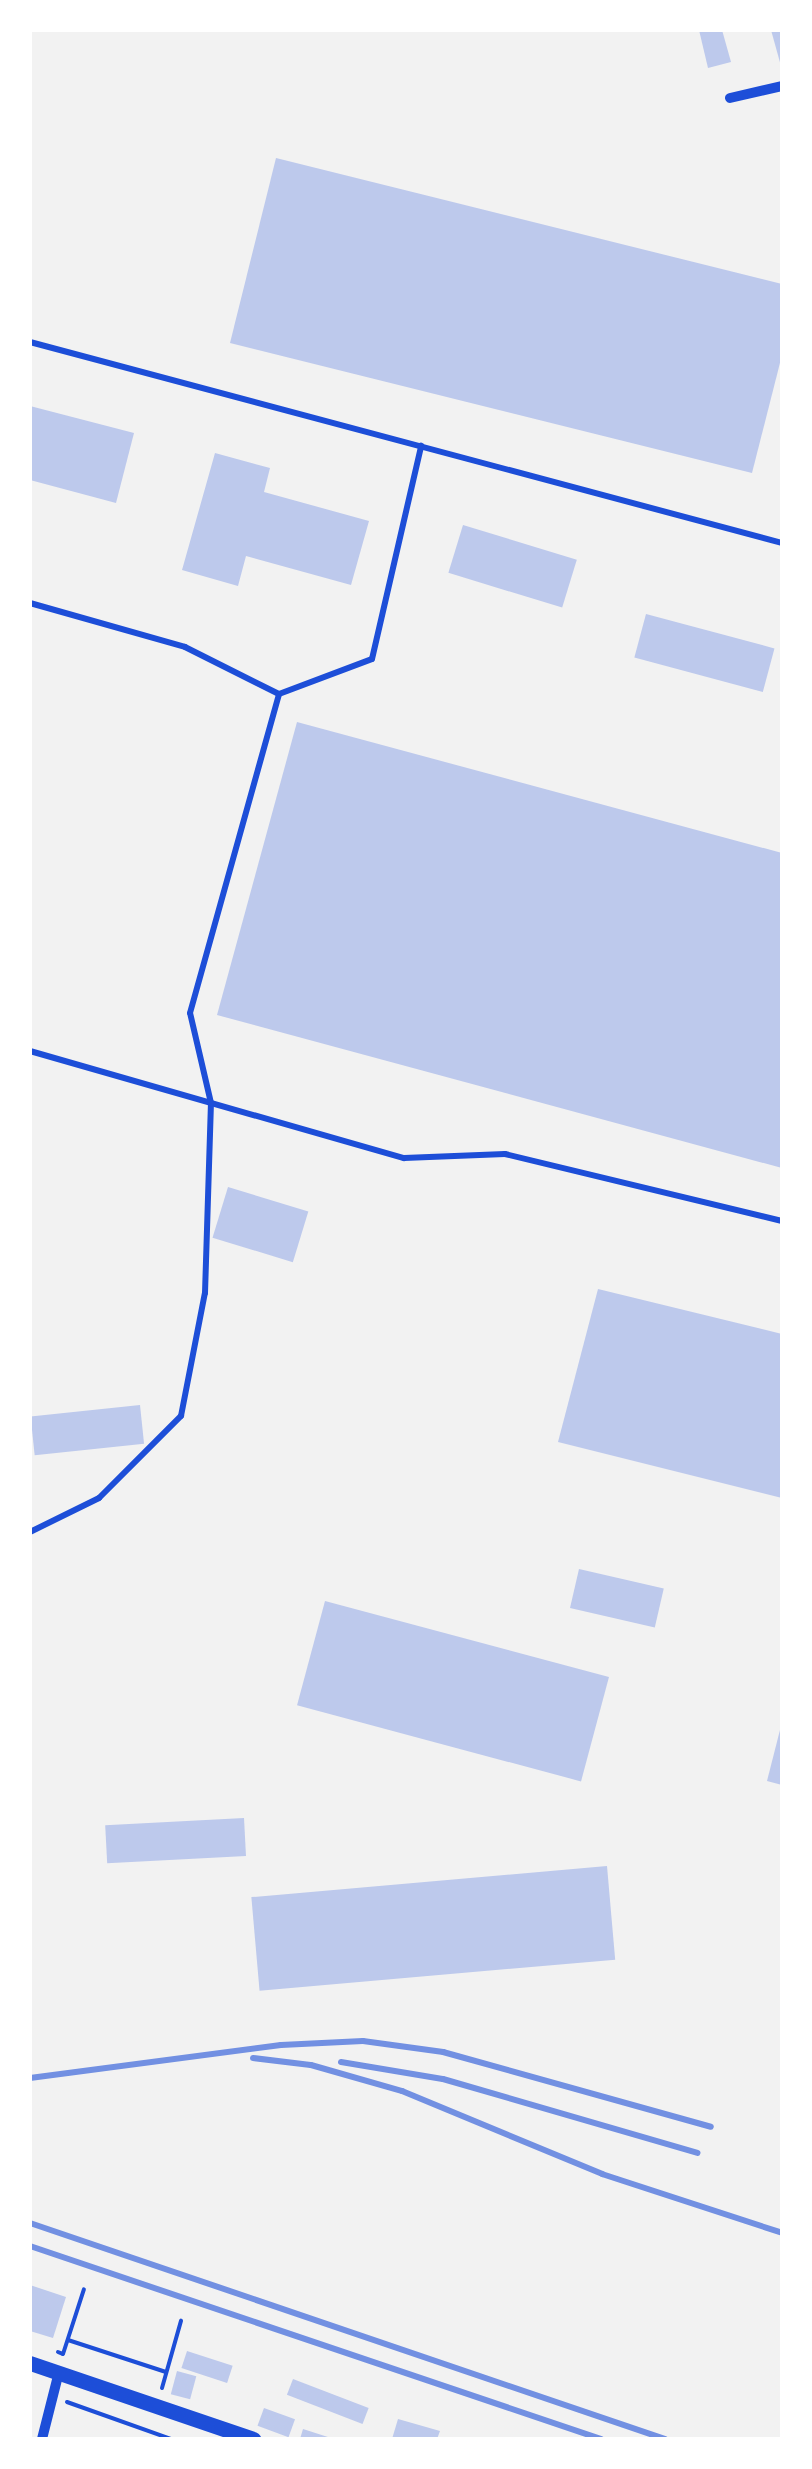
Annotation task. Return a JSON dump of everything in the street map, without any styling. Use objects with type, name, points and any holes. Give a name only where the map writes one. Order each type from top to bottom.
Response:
[{"type":"street","points":[[730,98],[782,86]]},
{"type":"street","points":[[30,2362],[253,2439]]},
{"type":"street","points":[[42,2439],[59,2372]]},
{"type":"lane","points":[[30,342],[782,543]]},
{"type":"lane","points":[[30,602],[185,647],[278,694],[372,659],[420,446]]},
{"type":"lane","points":[[30,1532],[99,1498],[181,1416],[205,1293],[211,1102],[190,1013],[278,694]]},
{"type":"lane","points":[[30,1051],[404,1158],[505,1154],[782,1221]]},
{"type":"path","points":[[47,2349],[63,2354],[84,2290]]},
{"type":"path","points":[[159,2397],[182,2322]]},
{"type":"path","points":[[68,2340],[166,2372]]},
{"type":"path","points":[[52,2397],[170,2439]]},
{"type":"building","points":[[699,30],[722,30],[731,62],[708,68]]},
{"type":"building","points":[[771,30],[782,30],[782,66],[781,66]]},
{"type":"building","points":[[276,158],[782,284],[782,355],[752,473],[230,343]]},
{"type":"building","points":[[30,406],[134,433],[116,503],[30,480]]},
{"type":"building","points":[[215,453],[270,468],[264,492],[369,521],[351,585],[246,556],[238,586],[182,570]]},
{"type":"building","points":[[463,525],[577,560],[562,608],[448,573]]},
{"type":"building","points":[[646,614],[774,648],[763,692],[634,657]]},
{"type":"building","points":[[297,722],[782,853],[782,1168],[217,1015]]},
{"type":"building","points":[[228,1187],[308,1212],[293,1262],[213,1238]]},
{"type":"building","points":[[598,1289],[782,1334],[782,1498],[558,1442]]},
{"type":"building","points":[[140,1405],[144,1444],[35,1455],[31,1416]]},
{"type":"building","points":[[579,1569],[664,1589],[655,1628],[570,1608]]},
{"type":"building","points":[[325,1601],[609,1677],[581,1781],[297,1705]]},
{"type":"building","points":[[782,1726],[782,1785],[767,1781]]},
{"type":"building","points":[[244,1818],[246,1856],[107,1863],[105,1825]]},
{"type":"building","points":[[607,1866],[615,1960],[260,1991],[251,1897]]},
{"type":"building","points":[[30,2285],[66,2297],[53,2338],[30,2331]]},
{"type":"building","points":[[187,2351],[233,2366],[227,2383],[181,2368]]},
{"type":"building","points":[[177,2371],[196,2376],[190,2399],[171,2394]]},
{"type":"building","points":[[293,2379],[369,2408],[363,2424],[287,2395]]},
{"type":"building","points":[[264,2408],[295,2419],[289,2437],[258,2426]]},
{"type":"building","points":[[398,2419],[440,2431],[437,2439],[392,2439]]},
{"type":"building","points":[[303,2429],[331,2438],[331,2439],[300,2439]]},
{"type":"railway","points":[[30,2078],[281,2045],[363,2041],[443,2052],[711,2127]]},
{"type":"railway","points":[[253,2058],[311,2065],[402,2091],[602,2174],[782,2233]]},
{"type":"railway","points":[[341,2062],[443,2079],[697,2153]]},
{"type":"railway","points":[[30,2223],[665,2439]]},
{"type":"railway","points":[[30,2246],[601,2439]]}]
